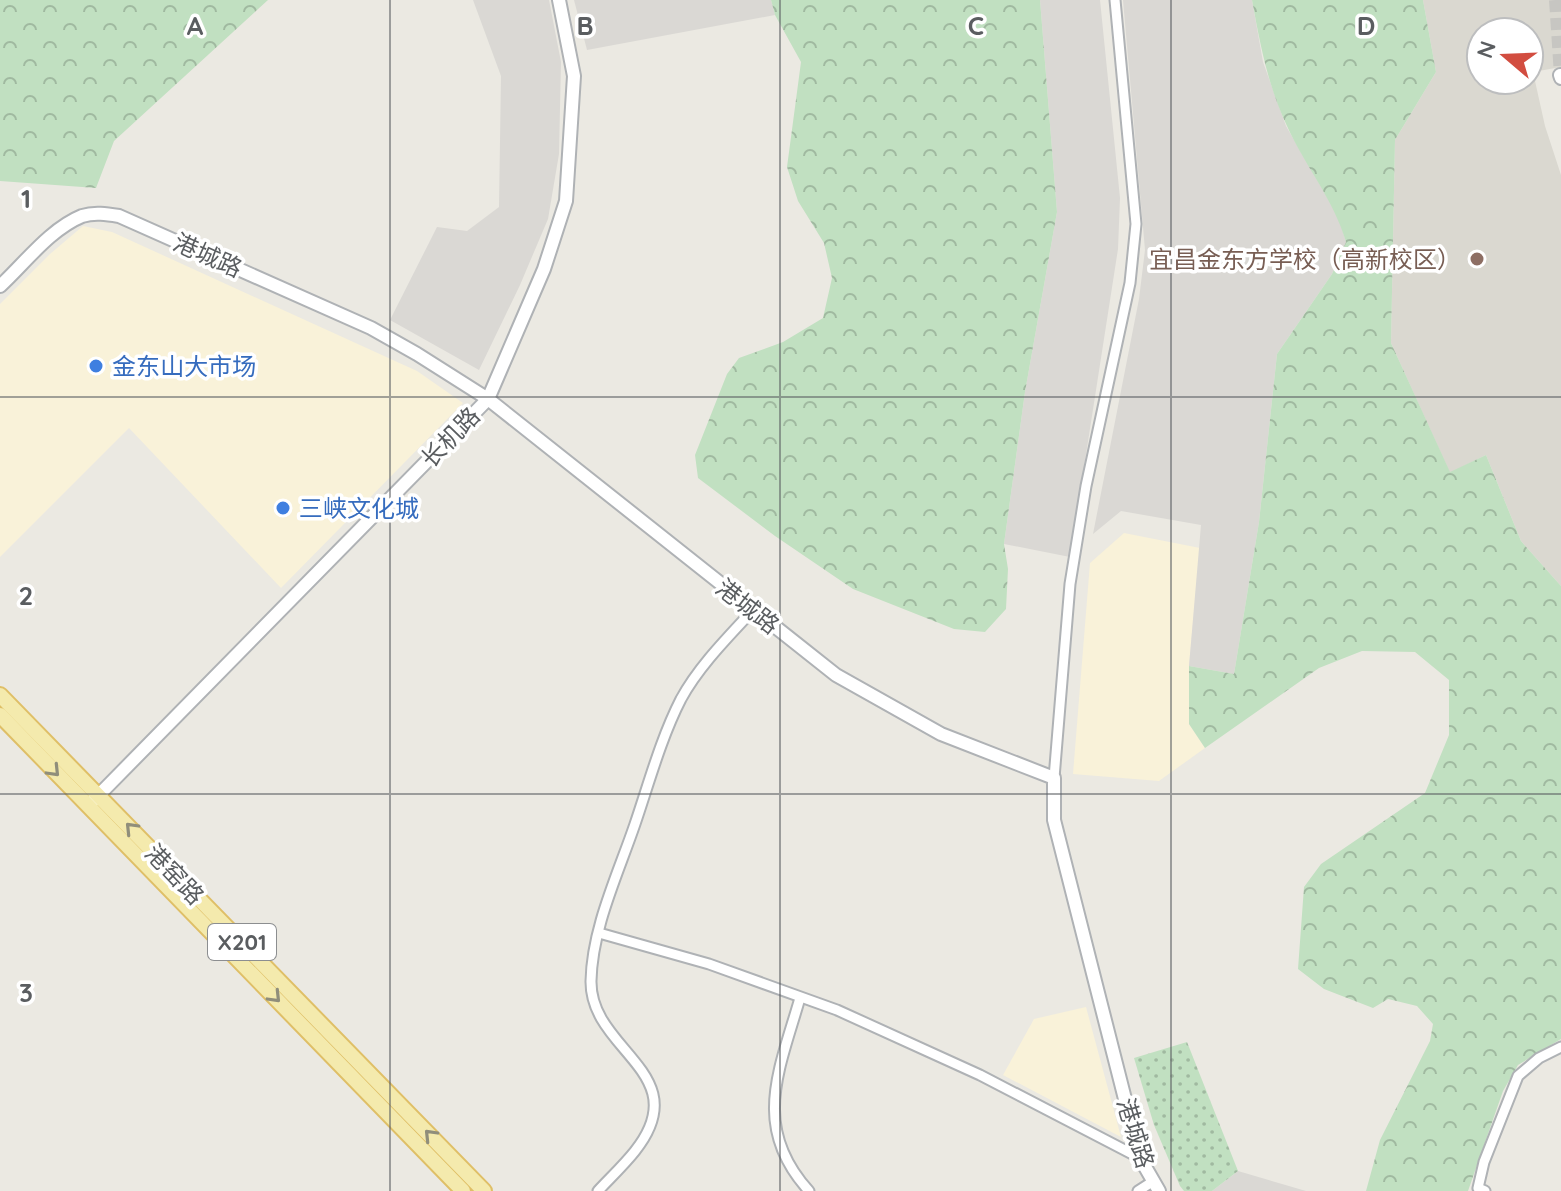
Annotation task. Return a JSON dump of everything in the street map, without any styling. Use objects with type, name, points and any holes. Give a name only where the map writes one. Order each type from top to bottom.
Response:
[{"type":"main road","name":"港窑路","points":[[0,695],[94,801],[463,1191]]},
{"type":"main road","name":"港窑路","points":[[0,715],[94,801],[484,1191]]},
{"type":"street","name":"长机路","points":[[94,801],[488,399],[544,269],[566,201],[574,76],[559,0]]},
{"type":"street","points":[[1054,778],[1070,584],[1086,486],[1130,283],[1136,224],[1115,0]]},
{"type":"street","name":"港城路","points":[[0,286],[55,233],[82,217],[102,213],[119,216],[371,328],[488,399],[836,675],[941,734],[1054,778],[1054,820],[1140,1158],[1155,1186]]},
{"type":"street","points":[[598,1191],[636,1150],[654,1109],[652,1087],[641,1067],[609,1033],[593,1007],[591,981],[599,933],[664,738],[682,698],[715,651],[753,610]]},
{"type":"street","points":[[599,933],[709,964],[837,1010],[980,1075],[1140,1158]]},
{"type":"street","points":[[800,998],[776,1081],[775,1118],[778,1147],[796,1177],[809,1191]]},
{"type":"street","points":[[1485,1191],[1478,1188],[1484,1162],[1518,1076],[1539,1058],[1561,1047]]},
{"type":"street","points":[[1138,1191],[1155,1186]]},
{"type":"shaded area","points":[[473,0],[549,0],[561,62],[559,154],[548,219],[479,370],[390,320],[437,227],[467,231],[499,207],[501,76]]},
{"type":"shaded area","points":[[574,0],[771,0],[775,15],[587,50]]},
{"type":"shaded area","points":[[1040,0],[1100,0],[1120,198],[1118,249],[1070,557],[1004,544],[1025,392],[1057,212]]},
{"type":"shaded area","points":[[1123,0],[1252,0],[1263,62],[1286,126],[1339,218],[1346,242],[1332,274],[1277,354],[1259,522],[1234,674],[1189,666],[1201,525],[1121,511],[1093,534],[1139,299],[1145,250]]},
{"type":"shaded area","name":"宜昌金东方学校（高新校区）","points":[[1423,0],[1561,0],[1561,67],[1545,70],[1545,16],[1465,16],[1465,96],[1538,96],[1561,175],[1561,586],[1521,541],[1486,455],[1450,473],[1391,343],[1395,140],[1436,72]]},
{"type":"shaded area","points":[[83,226],[112,232],[417,371],[463,403],[281,588],[129,428],[0,557],[0,304]]},
{"type":"shaded area","points":[[1124,533],[1200,548],[1189,666],[1189,724],[1205,748],[1159,781],[1073,774],[1090,563]]},
{"type":"shaded area","points":[[1086,1007],[1121,1137],[1003,1075],[1034,1019]]},
{"type":"shaded area","points":[[1238,1171],[1306,1191],[1212,1191]]},
{"type":"green space","points":[[0,0],[268,0],[114,141],[96,188],[0,181]]},
{"type":"green space","points":[[771,0],[1040,0],[1057,212],[1025,392],[1004,544],[1008,569],[1006,609],[985,632],[954,629],[853,589],[698,478],[695,455],[727,374],[739,358],[783,342],[823,318],[832,278],[824,243],[798,201],[787,167],[801,62],[775,15]]},
{"type":"green space","points":[[1252,0],[1423,0],[1436,72],[1395,140],[1391,343],[1450,472],[1486,455],[1521,541],[1561,586],[1561,1039],[1518,1065],[1503,1091],[1468,1191],[1366,1191],[1380,1140],[1430,1041],[1433,1024],[1417,1006],[1388,999],[1373,1008],[1324,989],[1298,969],[1304,887],[1321,864],[1425,793],[1449,735],[1449,680],[1415,652],[1362,651],[1319,668],[1205,748],[1189,724],[1189,666],[1234,674],[1259,522],[1277,354],[1332,274],[1346,242],[1334,212],[1280,111],[1265,64]]},
{"type":"green space","points":[[1187,1042],[1238,1171],[1212,1191],[1184,1191],[1180,1186],[1154,1125],[1134,1058]]},
{"type":"tunnel","points":[[1555,0],[1560,75]]},
{"type":"place","name":"宜昌金东方学校（高新校区）","points":[[1477,259]]},
{"type":"place","name":"金东山大市场","points":[[96,366]]},
{"type":"place","name":"三峡文化城","points":[[283,508]]}]
